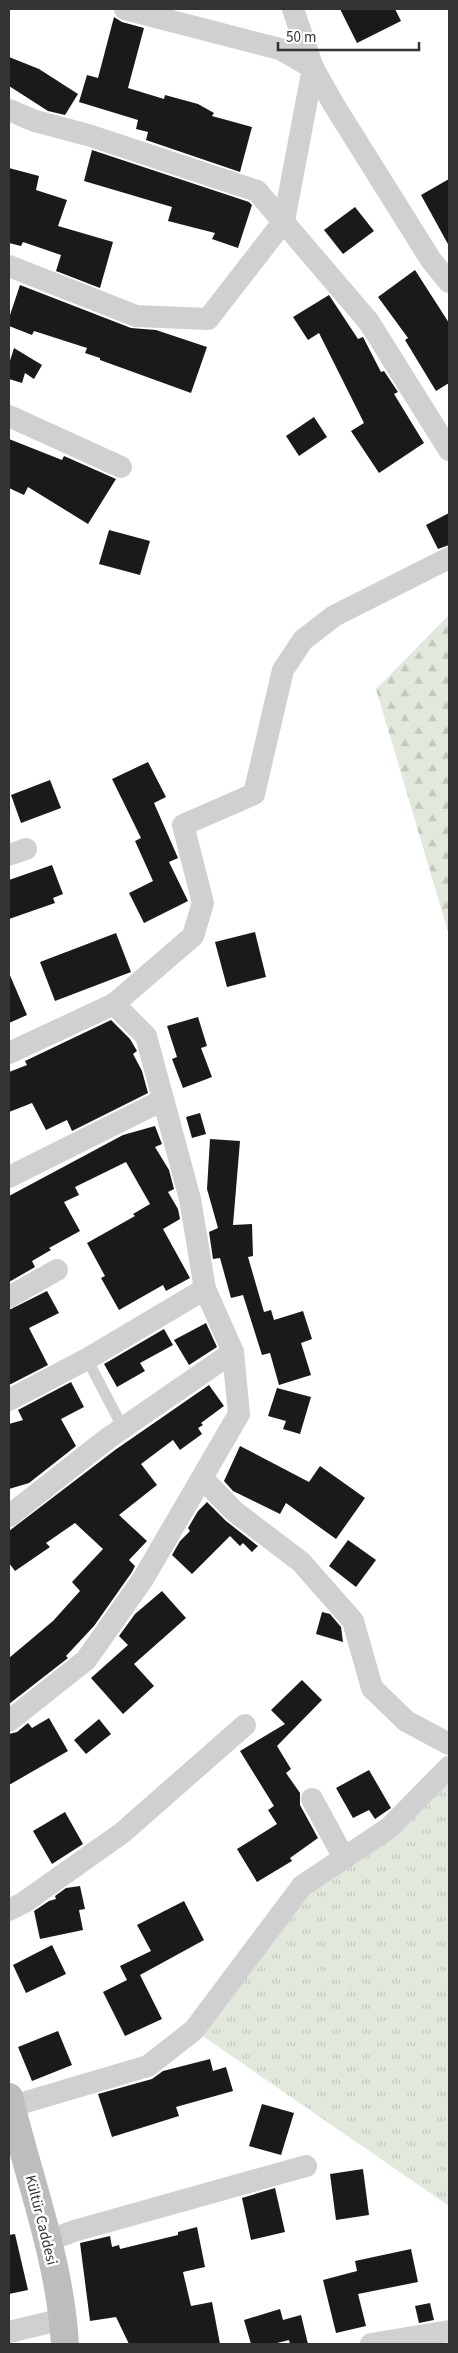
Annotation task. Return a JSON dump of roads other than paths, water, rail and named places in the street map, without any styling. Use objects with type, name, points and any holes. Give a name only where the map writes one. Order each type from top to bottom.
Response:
[{"type":"street","points":[[125,9],[280,49],[313,68]]},
{"type":"street","points":[[292,9],[313,68],[334,105],[431,260],[449,282]]},
{"type":"street","points":[[9,266],[136,316],[208,319],[284,221],[313,68]]},
{"type":"street","points":[[9,110],[34,121],[88,135],[257,191],[369,322],[449,450]]},
{"type":"street","points":[[9,416],[120,467]]},
{"type":"street","points":[[9,1053],[114,1004],[193,936],[204,903],[183,825],[254,794],[283,670],[303,640],[334,616],[449,558]]},
{"type":"street","points":[[9,1721],[86,1660],[144,1578],[239,1414],[234,1352],[205,1289],[190,1199],[146,1036],[114,1004]]},
{"type":"street","points":[[9,1177],[163,1100]]},
{"type":"street","points":[[9,1297],[57,1270]]},
{"type":"street","points":[[9,1400],[87,1359],[205,1289]]},
{"type":"street","points":[[9,1516],[107,1439],[124,1430],[234,1352]]},
{"type":"street","points":[[202,1478],[234,1511],[301,1562],[353,1621],[372,1688],[406,1721],[449,1744]]},
{"type":"street","points":[[9,1910],[23,1904],[122,1833],[245,1725]]},
{"type":"street","points":[[9,2103],[148,2066],[194,2030],[302,1886],[388,1828],[449,1767]]},
{"type":"street","points":[[312,1799],[344,1858]]},
{"type":"street","name":"Kültür Caddesi","points":[[9,2103],[47,2241],[64,2332]]},
{"type":"street","points":[[47,2241],[74,2231],[306,2166]]},
{"type":"street","points":[[371,2344],[449,2331]]},
{"type":"street","points":[[9,2332],[64,2332]]},
{"type":"lane","points":[[87,1359],[124,1430]]}]
